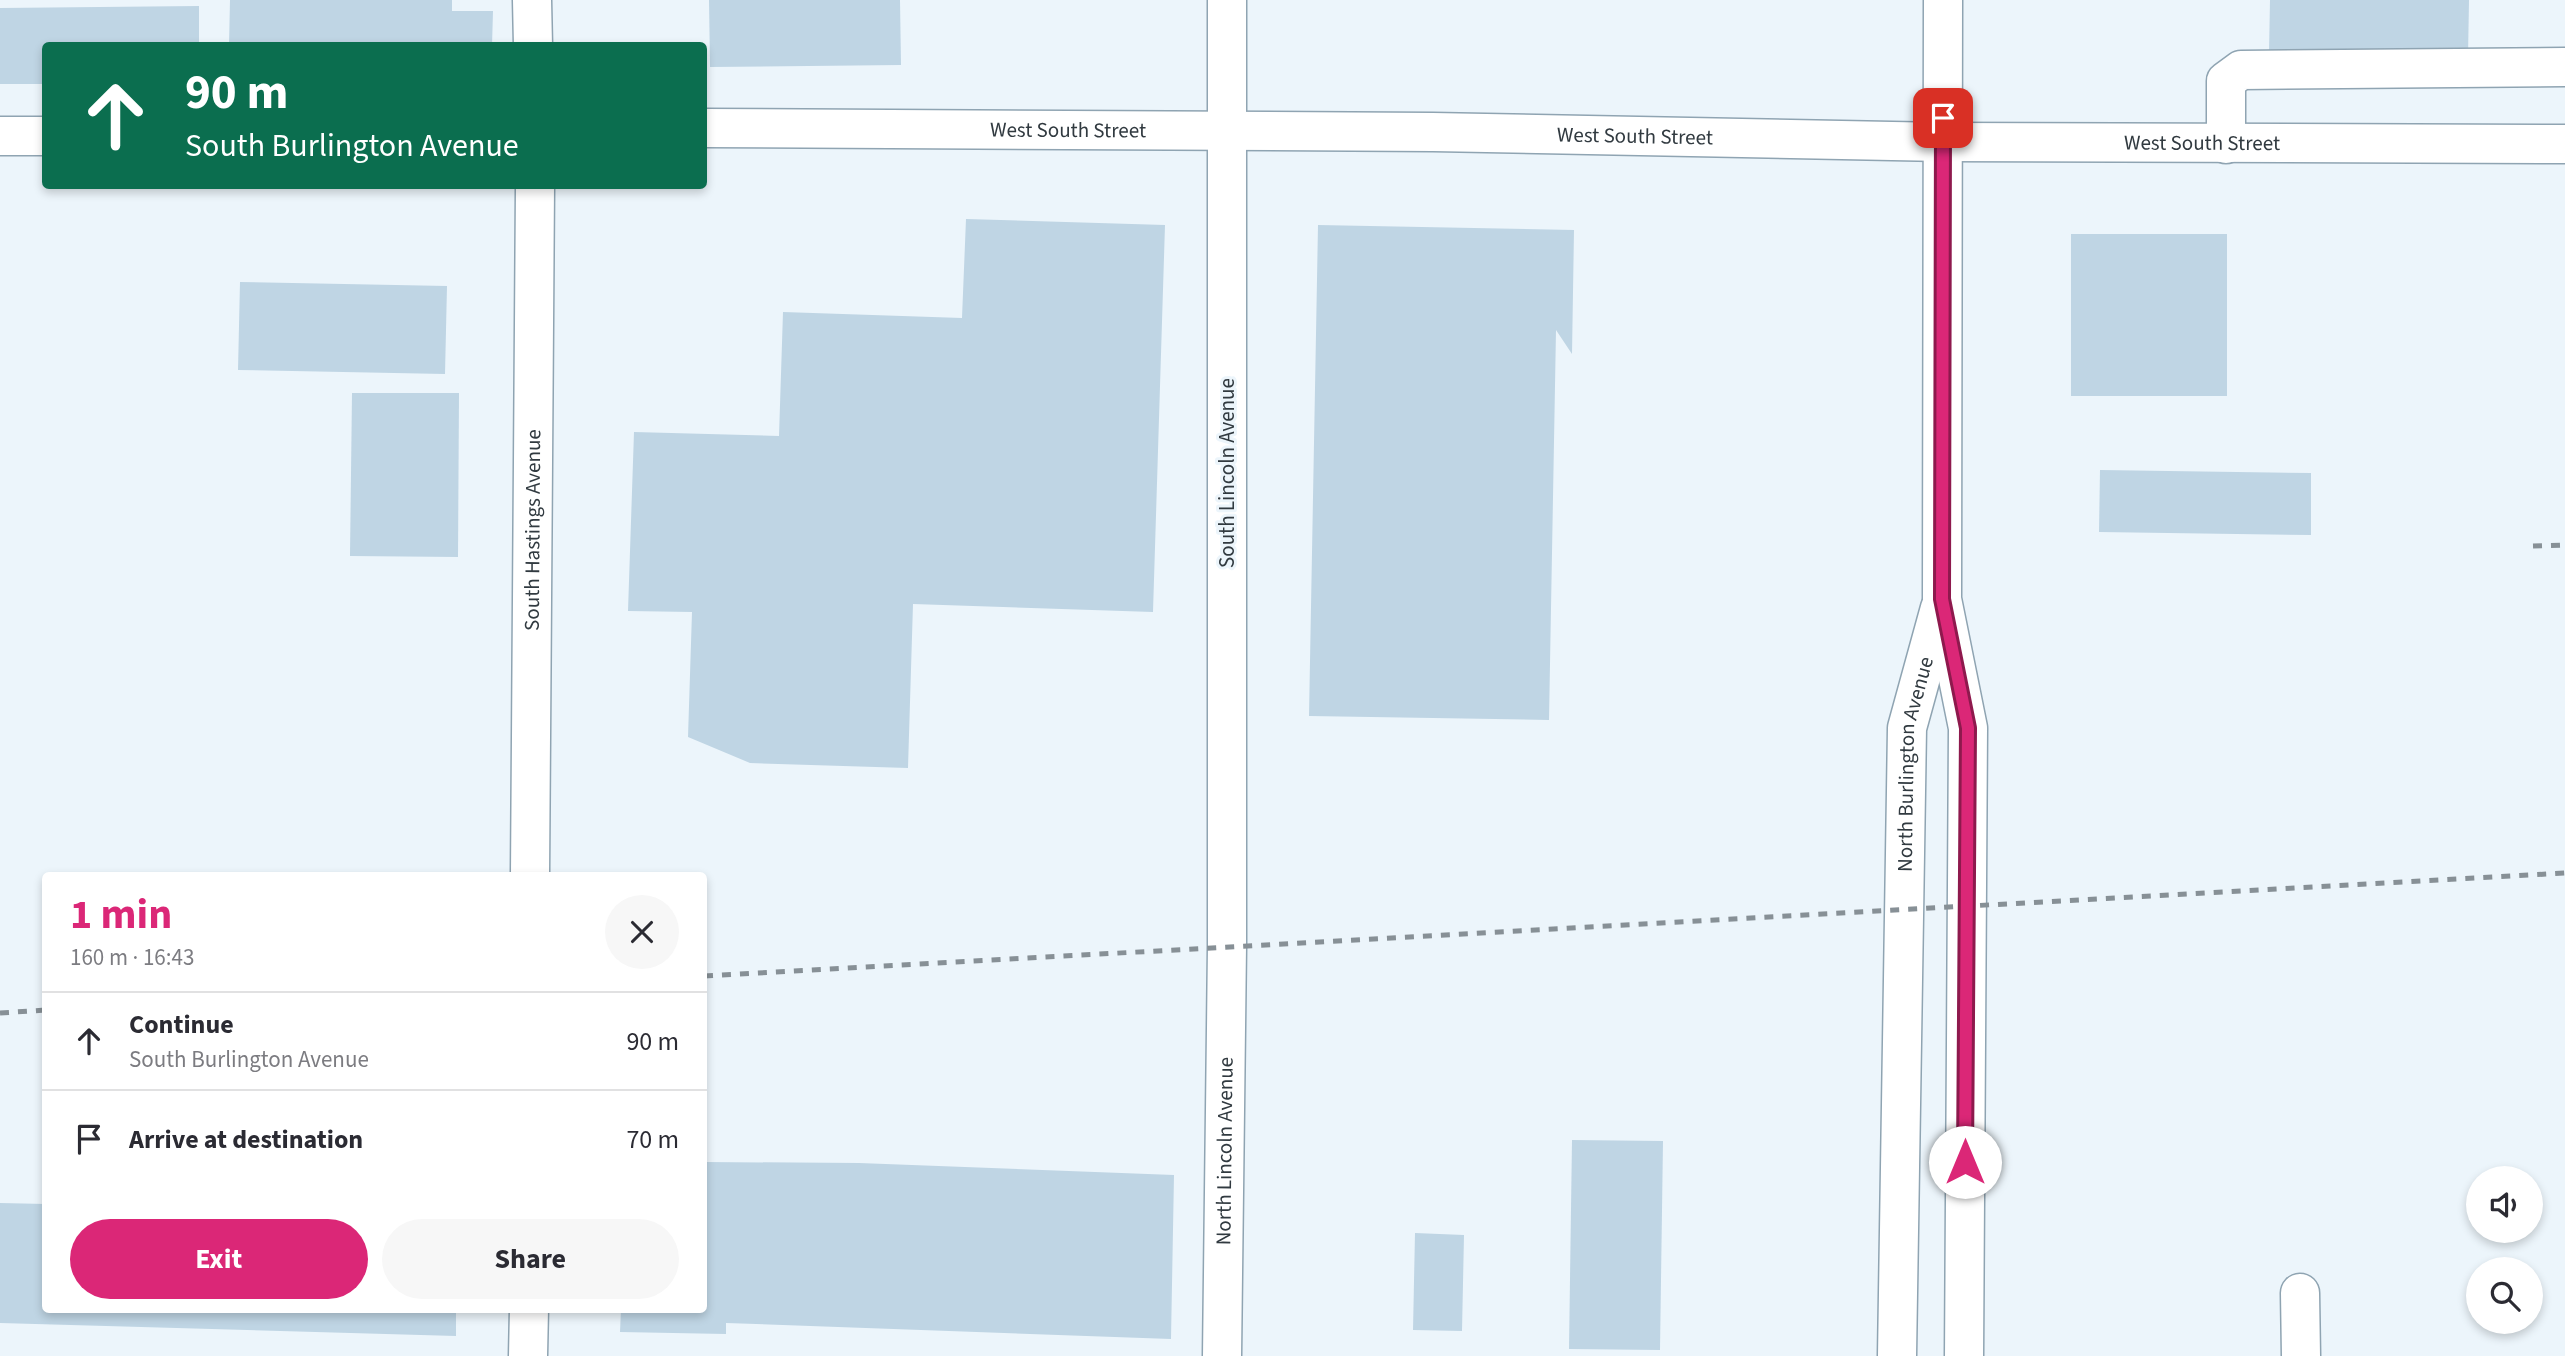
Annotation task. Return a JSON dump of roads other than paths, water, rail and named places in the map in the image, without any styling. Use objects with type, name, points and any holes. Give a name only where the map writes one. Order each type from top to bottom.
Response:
[{"type":"main road","points":[[532,0],[533,42]]},
{"type":"main road","name":"South Lincoln Avenue","points":[[1227,0],[1227,946]]},
{"type":"main road","points":[[1942,599],[1943,0]]},
{"type":"main road","points":[[2226,144],[2226,81],[2241,70],[2565,67]]},
{"type":"main road","name":"West South Street","points":[[707,128],[1226,130],[1943,142],[2565,144]]},
{"type":"main road","points":[[0,136],[42,136]]},
{"type":"main road","name":"South Hastings Avenue","points":[[530,872],[535,189]]},
{"type":"main road","name":"North Burlington Avenue","points":[[1897,1356],[1907,728],[1942,599]]},
{"type":"main road","name":"North Burlington Avenue","points":[[1942,599],[1968,728],[1964,1356]]},
{"type":"main road","name":"North Lincoln Avenue","points":[[1222,1356],[1227,946]]},
{"type":"main road","points":[[2300,1293],[2301,1356]]},
{"type":"main road","points":[[528,1356],[529,1313]]},
{"type":"railway","points":[[2533,546],[2565,545]]},
{"type":"railway","points":[[707,976],[2565,873]]},
{"type":"railway","points":[[0,1013],[42,1010]]}]
